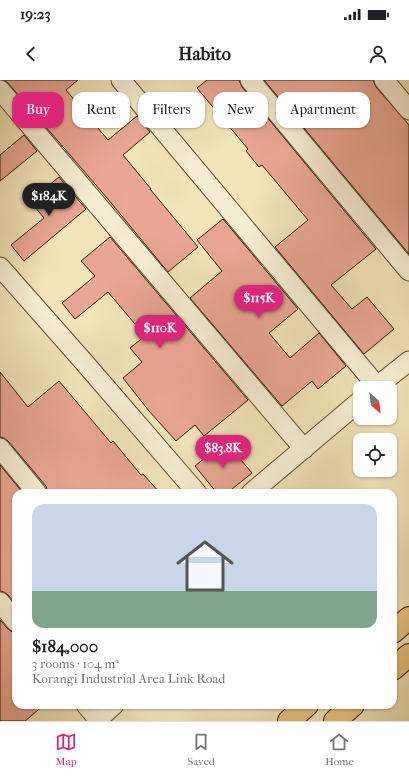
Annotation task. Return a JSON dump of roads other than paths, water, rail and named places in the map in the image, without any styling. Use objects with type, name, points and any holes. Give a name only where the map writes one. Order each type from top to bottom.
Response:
[{"type":"main road","points":[[397,628],[409,618]]},
{"type":"main road","points":[[397,666],[409,655]]},
{"type":"main road","points":[[335,721],[348,709]]},
{"type":"main road","points":[[289,721],[306,711]]},
{"type":"street","points":[[120,80],[371,381]]},
{"type":"street","points":[[250,80],[409,271]]},
{"type":"street","points":[[384,80],[409,110]]},
{"type":"street","points":[[0,90],[304,449]]},
{"type":"street","points":[[0,267],[194,489]]},
{"type":"street","points":[[384,381],[409,361]]},
{"type":"street","points":[[256,489],[353,407]]},
{"type":"street","points":[[0,448],[34,489]]},
{"type":"street","points":[[0,602],[12,617]]},
{"type":"street","points":[[93,715],[106,709]]}]
